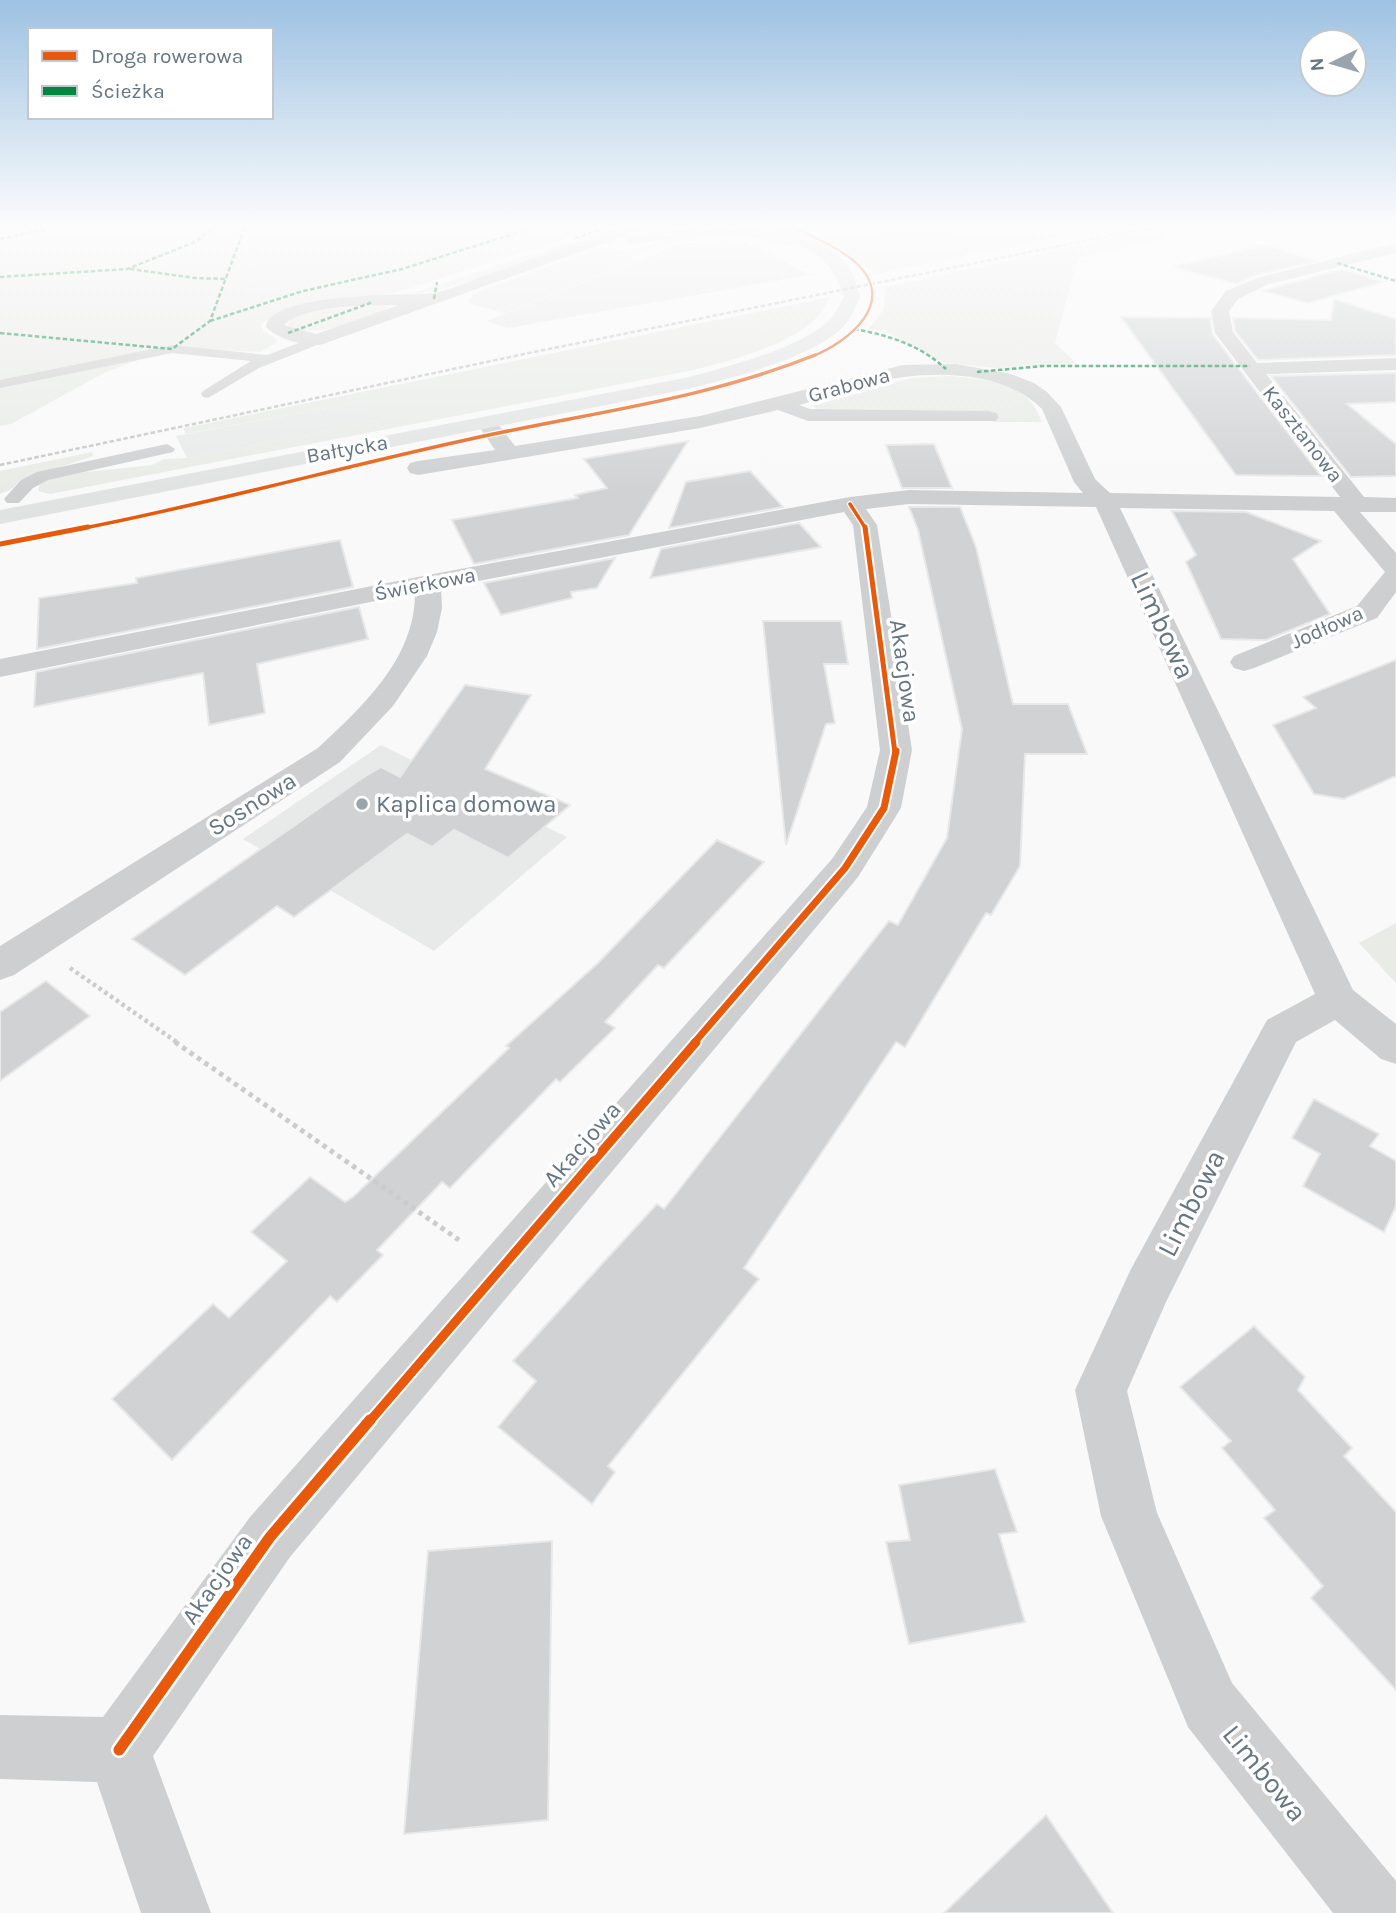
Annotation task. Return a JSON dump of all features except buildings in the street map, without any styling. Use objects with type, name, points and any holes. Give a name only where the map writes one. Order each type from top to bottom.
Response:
[{"type":"main road","name":"Bałtycka","points":[[0,517],[660,390],[771,359],[800,347],[828,330],[844,313]]},
{"type":"street","name":"Bałtycka","points":[[286,313],[275,322],[275,327],[317,340],[393,313]]},
{"type":"street","name":"Kasztanowa","points":[[1220,313],[1224,333],[1349,505]]},
{"type":"street","points":[[1252,369],[1396,364]]},
{"type":"street","name":"Grabowa","points":[[418,468],[700,422],[903,371],[957,370],[1004,378],[1027,387],[1051,407],[1085,482],[1105,501]]},
{"type":"street","name":"Grabowa","points":[[779,404],[808,415],[989,417]]},
{"type":"street","points":[[488,424],[509,454]]},
{"type":"street","points":[[850,505],[909,497],[1396,505]]},
{"type":"street","name":"Limbowa","points":[[1105,501],[1338,1000],[1281,1031],[1148,1286],[1101,1390],[1129,1516],[1210,1705],[1377,1913]]},
{"type":"street","name":"Świerkowa","points":[[0,668],[428,583],[850,505]]},
{"type":"street","name":"Akacjowa","points":[[119,1750],[270,1537],[845,867],[884,808],[896,750],[865,525],[850,505]]},
{"type":"street","points":[[1349,505],[1396,569]]},
{"type":"street","name":"Jodłowa","points":[[1244,662],[1367,612],[1396,575]]},
{"type":"street","name":"Sosnowa","points":[[0,965],[329,755],[368,718],[402,675],[423,633],[431,604],[428,583]]},
{"type":"street","points":[[1338,1000],[1396,1047]]},
{"type":"street","points":[[0,1748],[119,1750],[176,1913]]},
{"type":"lane","name":"Bałtycka","points":[[0,384],[172,349],[266,359],[317,340]]},
{"type":"lane","points":[[208,394],[266,359]]},
{"type":"lane","points":[[6,499],[43,476],[167,449]]},
{"type":"lane","points":[[6,499],[34,501],[41,508]]},
{"type":"path","points":[[60,961],[460,1241]]},
{"type":"shaded area","points":[[0,313],[278,313],[261,324],[263,331],[277,342],[260,352],[170,348],[104,373],[11,424],[0,426]]},
{"type":"shaded area","points":[[302,313],[376,313],[353,323],[310,331],[288,325],[291,319]]},
{"type":"shaded area","points":[[506,313],[592,313],[508,328],[486,321]]},
{"type":"shaded area","points":[[750,313],[820,313],[808,325],[771,346],[694,370],[50,494],[38,491],[40,483],[59,475],[152,465],[165,459],[187,458],[379,420],[363,401],[185,434],[184,428]]},
{"type":"shaded area","points":[[881,313],[1063,313],[1055,343],[1077,364],[997,368],[944,363],[884,331],[868,330]]},
{"type":"shaded area","points":[[950,376],[994,382],[1015,390],[1032,403],[1042,422],[993,422],[988,411],[817,409],[812,406],[911,378]]},
{"type":"shaded area","points":[[363,401],[380,420],[187,458],[176,436]]},
{"type":"shaded area","points":[[92,452],[93,456],[88,458],[22,479],[10,490],[0,494],[0,471]]},
{"type":"shaded area","points":[[381,745],[567,837],[434,951],[243,839]]},
{"type":"shaded area","points":[[1396,923],[1396,983],[1359,943]]},
{"type":"railway","points":[[0,465],[726,313]]},
{"type":"marked path","points":[[0,333],[172,349],[210,321],[213,313]]},
{"type":"marked path","points":[[210,321],[234,313]]},
{"type":"marked path","points":[[288,333],[342,313]]},
{"type":"marked path","points":[[854,329],[915,347],[946,369]]},
{"type":"marked path","points":[[977,372],[1043,366],[1250,366]]},
{"type":"cycle path","points":[[0,544],[213,502],[469,439],[646,406],[734,385],[776,371],[835,345],[852,333],[868,313]]},
{"type":"cycle path","points":[[119,1750],[270,1537],[845,868],[884,808],[896,750],[865,525],[850,504]]},
{"type":"place","name":"Kaplica domowa","points":[[362,804]]}]
